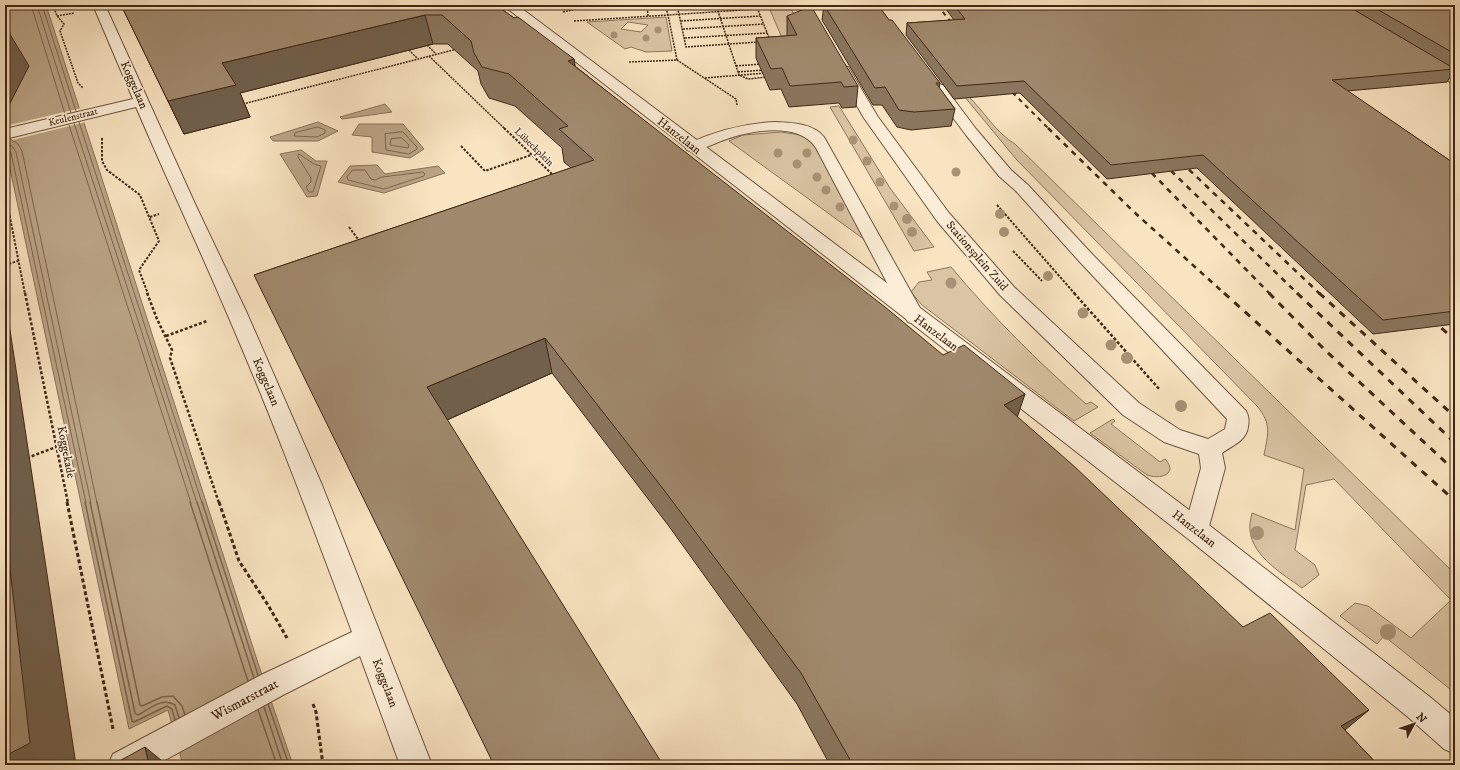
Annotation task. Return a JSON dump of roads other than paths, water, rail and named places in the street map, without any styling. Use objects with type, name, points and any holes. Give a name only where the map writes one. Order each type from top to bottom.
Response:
[{"type":"street","name":"Koggelaan","points":[[99,5],[187,206],[236,311],[310,485],[416,765]]},
{"type":"street","name":"Hanzelaan","points":[[509,5],[915,317],[1196,530],[1419,706],[1455,738]]},
{"type":"street","points":[[1414,54],[1455,79]]},
{"type":"street","name":"Keulenstraat","points":[[5,134],[141,101]]},
{"type":"street","points":[[693,146],[734,132],[748,129],[784,127],[800,129],[814,135],[824,148],[915,317]]},
{"type":"street","name":"Wismarstraat","points":[[124,765],[272,685],[369,638]]},
{"type":"lane","name":"Stationsplein Zuid","points":[[836,58],[871,118],[883,132],[900,159],[943,217],[1007,291],[1131,409],[1172,436],[1210,449]]},
{"type":"lane","points":[[931,80],[1005,173],[1022,188],[1085,257],[1238,417],[1236,433],[1210,449],[1213,468],[1196,530]]},
{"type":"water","points":[[5,5],[46,5],[258,663],[293,765],[183,765],[168,710],[129,729],[5,145]]},
{"type":"water","points":[[385,104],[392,112],[342,119],[340,117]]},
{"type":"water","points":[[318,122],[338,131],[318,141],[273,141],[270,137]]},
{"type":"water","points":[[359,124],[403,124],[424,149],[410,158],[372,152],[372,137],[352,135]]},
{"type":"water","points":[[301,150],[316,161],[327,161],[317,196],[307,197],[280,154]]},
{"type":"water","points":[[377,165],[385,174],[438,166],[445,173],[384,193],[338,182],[350,166]]},
{"type":"railway","points":[[937,5],[956,28]]},
{"type":"railway","points":[[1006,86],[1048,128]]},
{"type":"railway","points":[[1451,118],[1455,121]]},
{"type":"railway","points":[[1048,128],[1134,212],[1225,294]]},
{"type":"railway","points":[[1181,162],[1320,294]]},
{"type":"railway","points":[[1163,163],[1298,294]]},
{"type":"railway","points":[[1144,165],[1270,294]]},
{"type":"railway","points":[[1224,293],[1455,501]]},
{"type":"railway","points":[[1269,293],[1325,350],[1455,471]]},
{"type":"railway","points":[[1297,293],[1455,443]]},
{"type":"railway","points":[[1319,293],[1455,417]]},
{"type":"railway","points":[[1431,319],[1455,340]]}]
